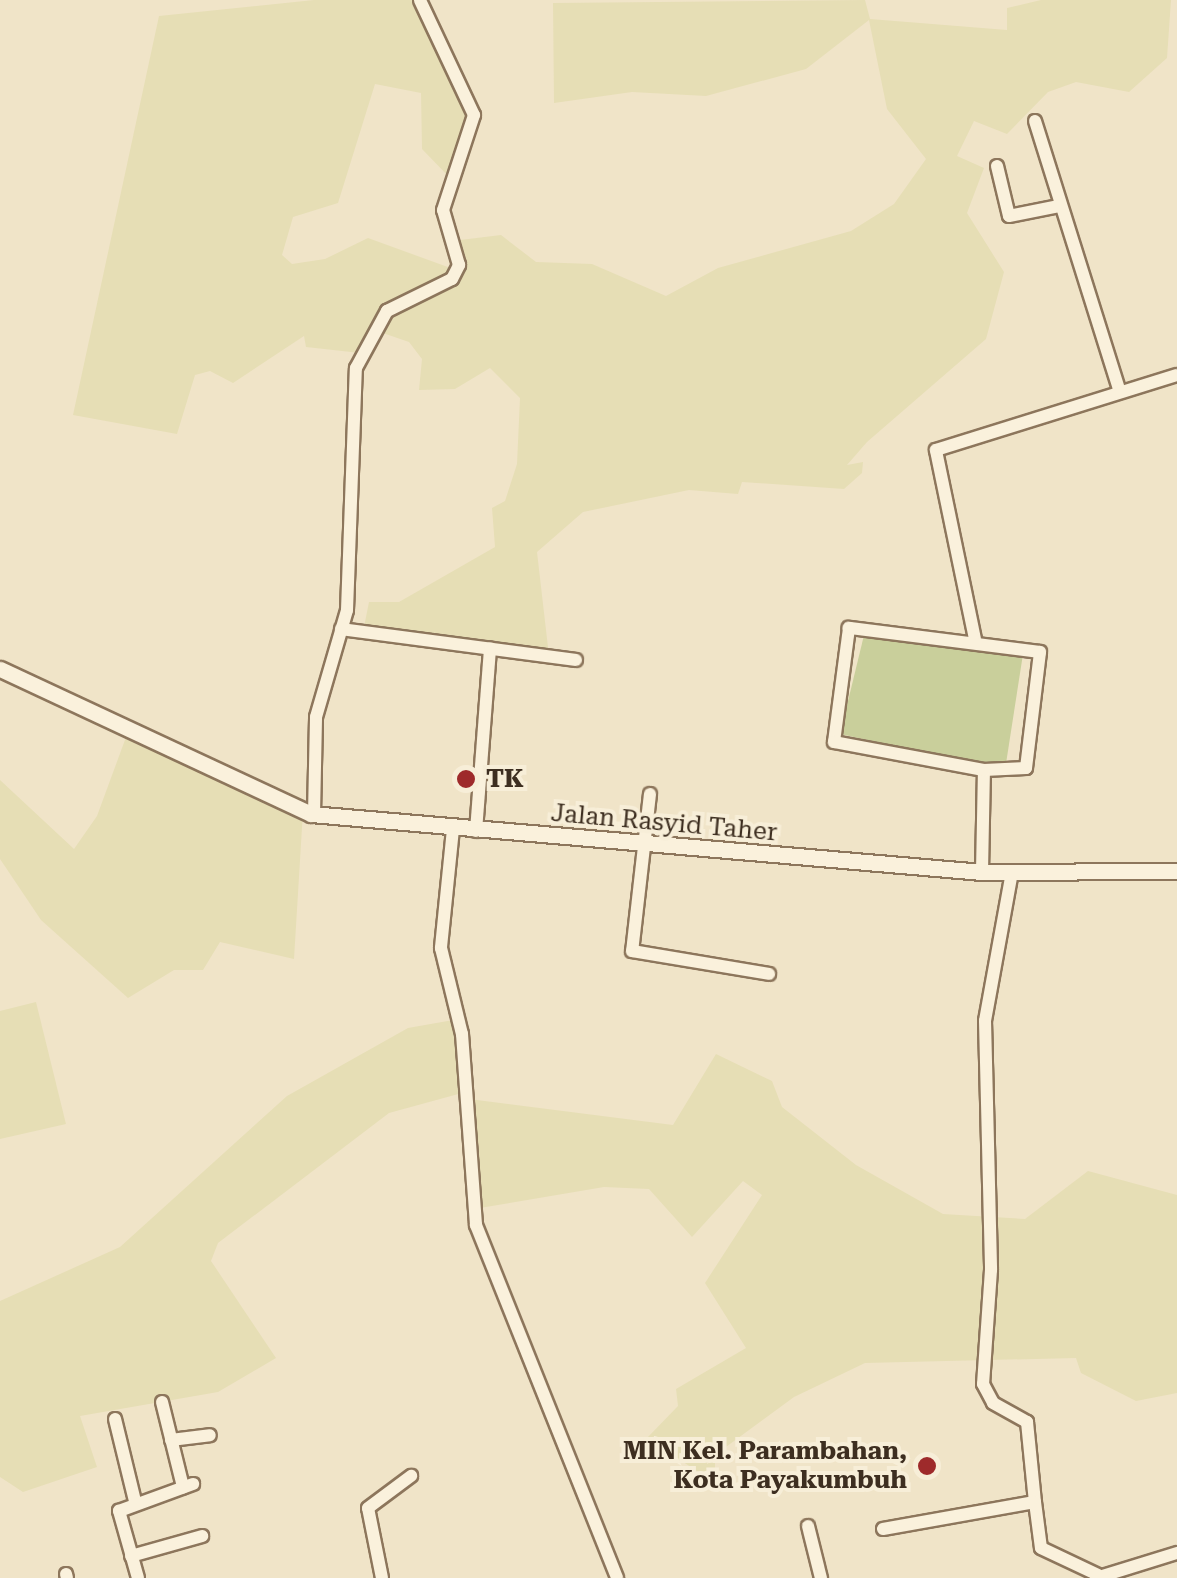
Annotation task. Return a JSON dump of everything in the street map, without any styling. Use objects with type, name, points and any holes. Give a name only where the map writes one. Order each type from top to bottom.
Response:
[{"type":"street","points":[[314,814],[316,718],[341,630],[357,362],[388,311],[452,279],[458,265],[443,210],[474,115],[420,0]]},
{"type":"street","points":[[1035,121],[1120,392]]},
{"type":"street","points":[[997,166],[1009,216],[1060,206]]},
{"type":"street","points":[[975,639],[936,450],[1177,375]]},
{"type":"street","points":[[849,628],[975,639],[1041,654],[1026,768],[984,770],[838,746],[830,734],[849,628]]},
{"type":"street","points":[[341,630],[576,660]]},
{"type":"street","points":[[476,831],[490,649]]},
{"type":"street","name":"Jalan Rasyid Taher","points":[[0,669],[314,814],[644,847],[982,872],[1177,871]]},
{"type":"street","points":[[982,872],[984,770]]},
{"type":"street","points":[[650,794],[632,951],[770,974]]},
{"type":"street","points":[[453,829],[441,948],[462,1034],[476,1225],[618,1578]]},
{"type":"street","points":[[1012,872],[985,1020],[991,1270],[983,1384],[993,1403],[1026,1422],[1041,1548],[1097,1577],[1177,1553]]},
{"type":"street","points":[[138,1578],[119,1511],[135,1501],[188,1485],[162,1402]]},
{"type":"street","points":[[115,1419],[135,1501]]},
{"type":"street","points":[[172,1440],[210,1435]]},
{"type":"street","points":[[382,1578],[368,1508],[411,1476]]},
{"type":"street","points":[[882,1529],[1035,1502]]},
{"type":"street","points":[[808,1526],[821,1578]]},
{"type":"street","points":[[131,1556],[202,1536]]},
{"type":"shaded area","points":[[314,0],[417,0],[474,119],[452,180],[422,149],[421,93],[375,84],[338,203],[293,217],[282,255],[292,264],[325,259],[368,238],[456,270],[391,306],[360,353],[306,347],[304,336],[233,383],[210,371],[195,375],[177,434],[73,415],[159,16]]},
{"type":"shaded area","points":[[865,0],[870,19],[1007,30],[1007,8],[1041,0],[1171,0],[1167,58],[1129,92],[1076,82],[1048,92],[1007,134],[974,121],[957,156],[984,168],[967,213],[1004,272],[986,339],[867,442],[847,465],[863,462],[862,473],[844,489],[742,482],[738,494],[689,490],[583,512],[537,552],[549,656],[363,632],[369,602],[399,602],[495,547],[492,508],[505,501],[517,464],[520,398],[490,368],[455,389],[419,390],[422,359],[409,342],[377,331],[394,308],[438,294],[457,277],[452,241],[501,235],[536,262],[592,264],[666,296],[718,268],[851,231],[894,204],[926,159],[887,109],[869,20],[806,69],[706,96],[632,92],[554,103],[553,3]]},
{"type":"shaded area","points":[[129,729],[303,811],[294,959],[220,942],[203,970],[174,970],[128,998],[41,920],[0,859],[0,780],[74,849],[97,816]]},
{"type":"shaded area","points":[[36,1002],[66,1124],[0,1139],[0,1011]]},
{"type":"shaded area","points":[[459,1019],[462,1093],[389,1113],[218,1243],[211,1261],[276,1358],[218,1392],[80,1416],[97,1467],[23,1492],[0,1477],[0,1301],[120,1247],[287,1096],[408,1028]]},
{"type":"shaded area","points":[[716,1054],[772,1081],[782,1107],[856,1165],[943,1214],[1025,1219],[1088,1171],[1177,1195],[1177,1393],[1136,1401],[1081,1373],[1076,1358],[865,1363],[794,1397],[715,1455],[715,1483],[647,1438],[678,1406],[676,1389],[746,1348],[705,1283],[762,1195],[743,1181],[692,1237],[649,1189],[604,1187],[474,1209],[469,1099],[673,1125]]},
{"type":"green space","points":[[865,631],[1023,654],[1005,770],[840,734]]},
{"type":"place","name":"TK","points":[[466,779]]},
{"type":"place","name":"MIN Kel. Parambahan, Kota Payakumbuh","points":[[927,1466]]}]
